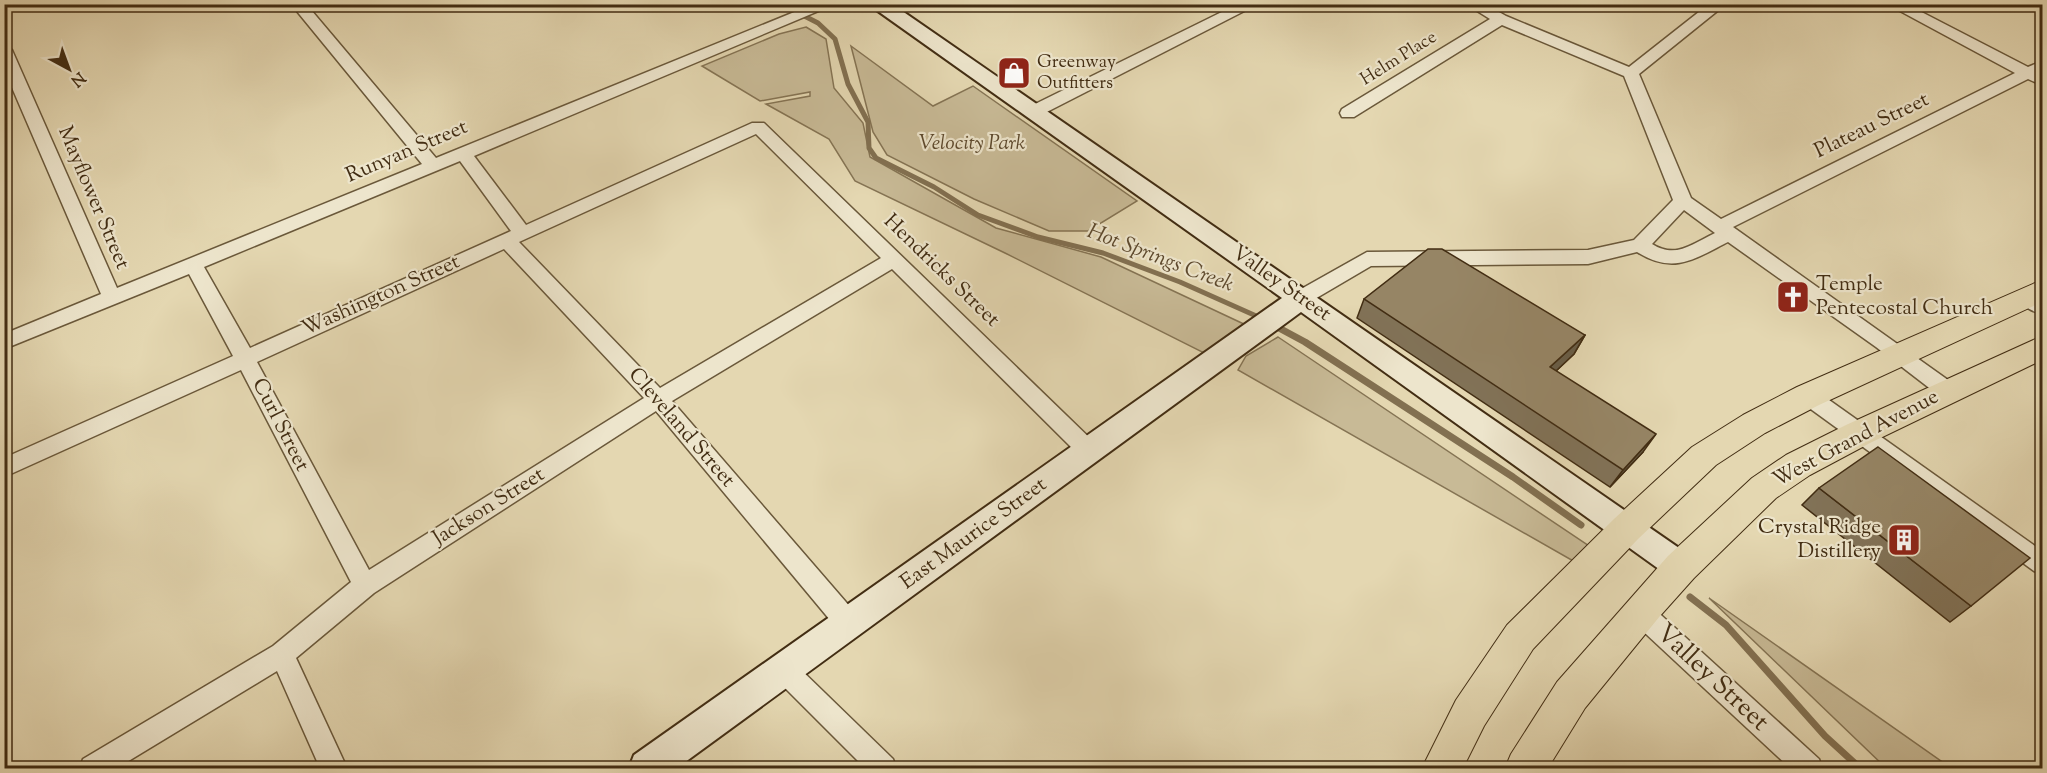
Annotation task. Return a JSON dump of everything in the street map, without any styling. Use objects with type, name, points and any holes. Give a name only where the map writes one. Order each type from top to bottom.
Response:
[{"type":"main road","points":[[1442,768],[1470,713],[1520,637],[1626,529],[1704,456],[1754,424],[1808,396],[1900,354],[2037,298]]},
{"type":"main road","name":"West Grand Avenue","points":[[1525,768],[1571,695],[1681,567],[1764,488],[1798,465],[1858,434],[2043,347]]},
{"type":"street","points":[[298,4],[433,166]]},
{"type":"street","name":"Runyan Street","points":[[4,342],[828,4]]},
{"type":"street","name":"Valley Street","points":[[878,4],[1033,111],[1292,305],[1681,567]]},
{"type":"street","points":[[1014,4],[1020,4]]},
{"type":"street","points":[[1033,111],[1251,4]]},
{"type":"street","points":[[1473,4],[1501,19],[1630,73],[1683,201],[1726,229],[1948,391]]},
{"type":"street","points":[[1630,73],[1719,4]]},
{"type":"street","points":[[1894,4],[2038,74]]},
{"type":"street","name":"Helm Place","points":[[1348,113],[1501,19]]},
{"type":"street","name":"Mayflower Street","points":[[4,50],[112,298]]},
{"type":"street","name":"Plateau Street","points":[[1640,245],[1659,257],[1680,258],[1726,229],[2038,74]]},
{"type":"street","name":"Washington Street","points":[[4,468],[246,356],[758,127]]},
{"type":"street","name":"Hendricks Street","points":[[758,127],[1089,451]]},
{"type":"street","name":"Cleveland Street","points":[[463,153],[514,236],[658,399],[849,624]]},
{"type":"street","points":[[1292,305],[1367,260],[1588,257],[1640,245],[1683,201]]},
{"type":"street","name":"Jackson Street","points":[[93,768],[282,654],[365,585],[658,399],[894,259]]},
{"type":"street","name":"Curl Street","points":[[194,266],[246,356],[298,462],[365,585]]},
{"type":"street","name":"East Maurice Street","points":[[647,768],[1292,305]]},
{"type":"street","points":[[1808,396],[1858,434],[2043,564]]},
{"type":"street","name":"Valley Street","points":[[1641,613],[1809,768]]},
{"type":"street","points":[[282,654],[334,768]]},
{"type":"street","points":[[784,670],[883,768]]},
{"type":"green space","points":[[806,27],[826,39],[834,88],[863,123],[870,157],[996,228],[1101,257],[1248,326],[1208,355],[855,181],[829,139],[766,104],[810,96],[810,92],[760,101],[702,66],[779,34]]},
{"type":"green space","name":"Velocity Park","points":[[851,46],[933,106],[973,86],[1137,201],[1088,231],[1049,231],[974,199],[887,155],[873,132]]},
{"type":"green space","points":[[1278,337],[1589,546],[1575,562],[1238,370],[1246,356]]},
{"type":"green space","points":[[1709,598],[1951,768],[1886,768]]},
{"type":"building","points":[[1428,249],[1442,249],[1585,335],[1550,367],[1656,434],[1623,470],[1364,299]]},
{"type":"building","name":"Crystal Ridge Distillery","points":[[1878,447],[2030,558],[1971,606],[1819,488]]},
{"type":"waterway","name":"Hot Springs Creek","points":[[781,4],[818,23],[835,39],[848,84],[868,122],[869,148],[876,158],[934,187],[978,215],[1038,237],[1103,253],[1180,282],[1263,319]]},
{"type":"waterway","name":"Hot Springs Creek","points":[[1274,325],[1282,329]]},
{"type":"waterway","name":"Hot Springs Creek","points":[[1279,328],[1305,342],[1513,477],[1581,525]]},
{"type":"waterway","name":"Hot Springs Creek","points":[[1690,597],[1726,625],[1825,736],[1860,768]]},
{"type":"place","name":"Greenway Outfitters","points":[[1014,73]]},
{"type":"place","name":"Temple Pentecostal Church","points":[[1793,297]]},
{"type":"place","name":"Crystal Ridge Distillery","points":[[1904,540]]}]
